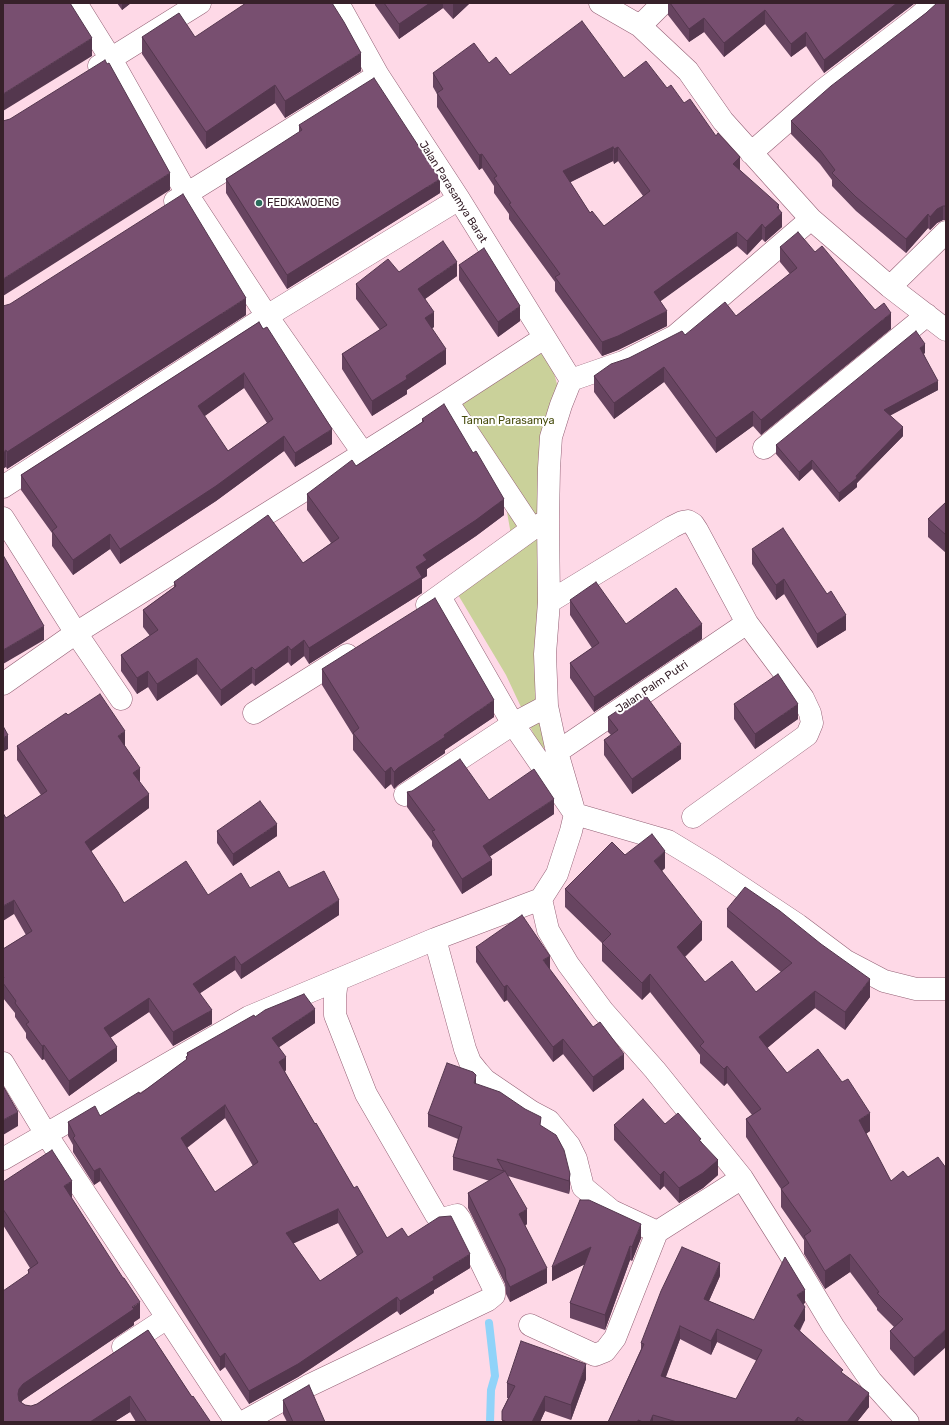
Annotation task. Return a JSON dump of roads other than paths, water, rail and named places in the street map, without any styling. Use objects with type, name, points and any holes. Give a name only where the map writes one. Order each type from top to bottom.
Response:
[{"type":"street","points":[[76,3],[112,59],[187,194],[267,316],[363,453]]},
{"type":"street","points":[[84,76],[200,3]]},
{"type":"street","name":"Jalan Parasamya Barat","points":[[338,3],[378,75],[458,199],[571,380]]},
{"type":"street","points":[[600,3],[640,26],[688,71],[723,121],[811,219],[890,287],[946,330]]},
{"type":"street","points":[[640,26],[663,3]]},
{"type":"street","points":[[751,153],[823,90],[934,3]]},
{"type":"street","points":[[161,211],[378,75]]},
{"type":"street","points":[[3,487],[267,316],[458,199]]},
{"type":"street","points":[[3,1159],[249,1016],[435,939],[540,899],[558,874],[576,814],[557,752],[547,706],[545,654],[549,602],[540,525],[549,468],[552,437],[561,405],[571,380],[623,362],[675,336],[811,219]]},
{"type":"street","points":[[890,287],[946,232]]},
{"type":"street","points":[[764,448],[927,315]]},
{"type":"street","points":[[3,684],[76,633],[447,401],[544,338]]},
{"type":"street","points":[[447,401],[540,525]]},
{"type":"street","points":[[3,518],[76,633],[122,698]]},
{"type":"street","points":[[549,602],[672,527],[688,521],[693,524],[747,622],[802,698],[810,713],[812,723],[806,735],[693,817]]},
{"type":"street","points":[[413,613],[440,597],[540,525]]},
{"type":"street","points":[[440,597],[513,724],[576,814],[668,841],[711,867],[798,925],[846,961],[884,981],[916,989],[946,989]]},
{"type":"street","name":"Jalan Palm Putri","points":[[557,752],[747,622]]},
{"type":"street","points":[[254,714],[367,642]]},
{"type":"street","points":[[405,795],[513,724],[547,706]]},
{"type":"street","points":[[540,899],[548,930],[568,964],[603,1010],[742,1178],[837,1332],[871,1381],[908,1422]]},
{"type":"street","points":[[435,939],[465,1049],[470,1062],[485,1080],[532,1112],[549,1121],[554,1126],[569,1145],[576,1159],[583,1187],[612,1211],[657,1232]]},
{"type":"street","points":[[243,1422],[308,1386],[488,1300],[494,1295],[494,1289],[460,1219],[457,1215],[442,1219],[436,1215],[366,1094],[335,1015],[337,980]]},
{"type":"street","points":[[3,1063],[46,1134],[236,1422]]},
{"type":"street","points":[[530,1325],[595,1355],[605,1351],[614,1338],[657,1232],[742,1178]]},
{"type":"street","points":[[108,1357],[167,1318]]},
{"type":"waterway","points":[[489,1323],[495,1376],[491,1390],[490,1422]]},
{"type":"place","name":"FEDKAWOENG","points":[[259,203]]},
{"type":"park label","name":"Taman Parasamya","points":[[508,421]]}]
